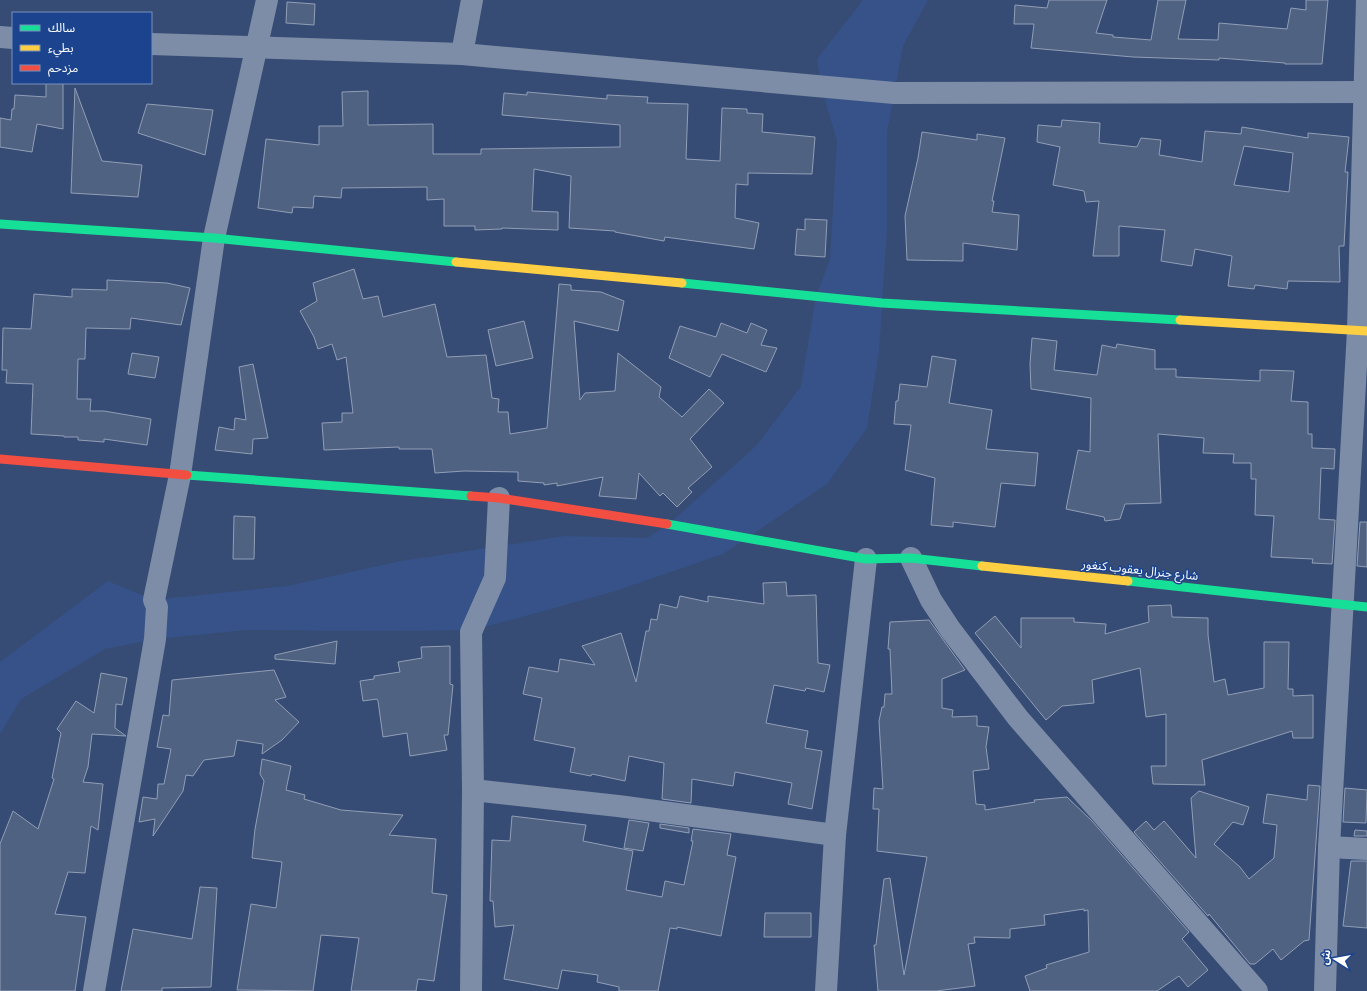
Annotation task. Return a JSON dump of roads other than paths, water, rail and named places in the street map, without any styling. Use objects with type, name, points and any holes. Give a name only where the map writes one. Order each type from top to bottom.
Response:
[{"type":"street","points":[[94,991],[155,639],[156,607],[154,600],[180,475],[214,238],[267,0]]},
{"type":"street","points":[[462,54],[472,0]]},
{"type":"street","points":[[1325,991],[1328,847],[1362,331],[1367,0]]},
{"type":"street","points":[[0,37],[12,38]]},
{"type":"street","points":[[152,44],[257,49],[462,54],[894,93],[1365,92]]},
{"type":"street","points":[[0,224],[214,238],[882,304],[1362,331]]},
{"type":"street","name":"شارع جنرال يعقوب كنغور","points":[[0,459],[180,475],[499,498],[703,529],[866,559],[911,558],[1367,607]]},
{"type":"street","points":[[471,991],[473,790],[471,632],[495,578],[499,498]]},
{"type":"street","points":[[911,558],[931,600],[950,629],[1018,718],[1256,991]]},
{"type":"street","points":[[826,991],[835,835],[866,559]]},
{"type":"street","points":[[473,790],[618,806],[835,835]]},
{"type":"street","points":[[1328,847],[1367,849]]},
{"type":"water","points":[[863,0],[928,0],[903,46],[887,132],[887,229],[879,352],[867,428],[827,484],[723,554],[612,592],[474,630],[247,630],[155,639],[105,649],[21,699],[0,734],[0,662],[108,581],[154,600],[287,586],[401,561],[565,536],[647,538],[669,524],[757,445],[801,386],[816,297],[830,259],[837,141],[821,87],[817,59]]}]
